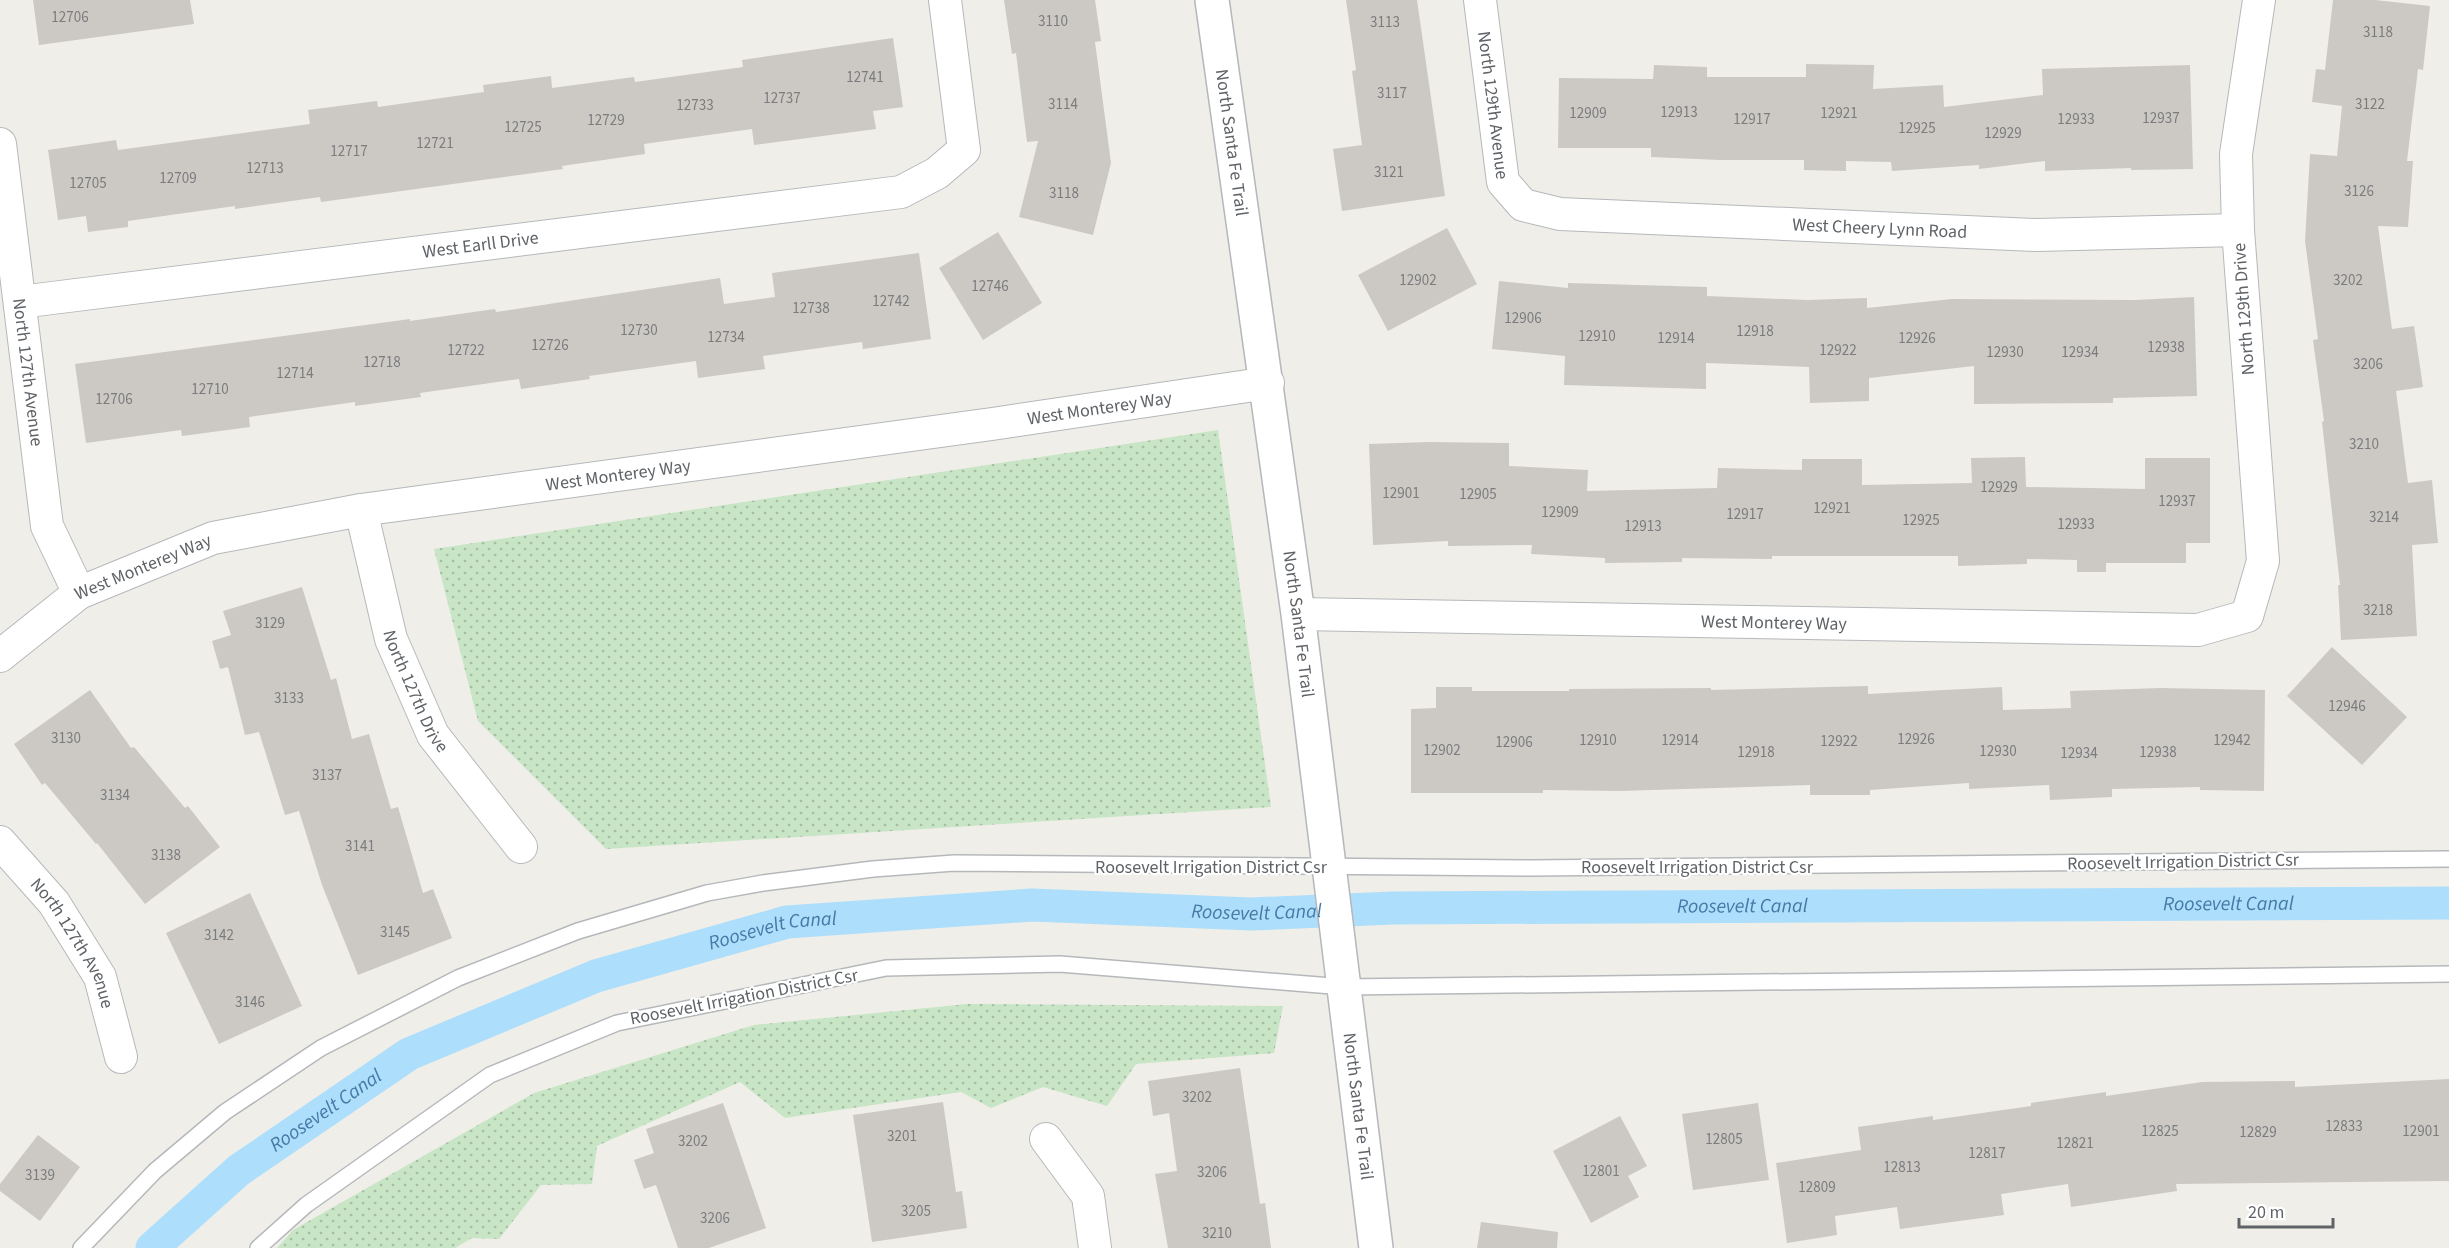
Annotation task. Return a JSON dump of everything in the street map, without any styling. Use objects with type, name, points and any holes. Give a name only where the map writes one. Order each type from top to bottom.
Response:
[{"type":"street","name":"West Earll Drive","points":[[20,302],[901,192],[937,173],[964,150],[945,0]]},
{"type":"street","name":"North Santa Fe Trail","points":[[1212,0],[1268,384],[1376,1248]]},
{"type":"street","name":"North 129th Avenue","points":[[1480,0],[1503,182],[1523,205]]},
{"type":"street","name":"North 129th Drive","points":[[2247,616],[2263,561],[2238,230],[2236,154],[2259,0]]},
{"type":"street","name":"North 127th Avenue","points":[[0,144],[46,526],[80,593]]},
{"type":"street","name":"West Cheery Lynn Road","points":[[1523,205],[1560,214],[2036,235],[2238,230]]},
{"type":"street","name":"West Monterey Way","points":[[0,656],[80,593],[213,538],[361,510],[1268,384]]},
{"type":"street","name":"North 127th Drive","points":[[361,510],[392,639],[434,735],[521,847]]},
{"type":"street","name":"West Monterey Way","points":[[1298,614],[2198,630],[2247,616]]},
{"type":"street","name":"North 127th Avenue","points":[[0,842],[54,903],[100,977],[121,1057]]},
{"type":"street","points":[[1046,1139],[1088,1196],[1095,1248]]},
{"type":"lane","name":"Roosevelt Irrigation District Csr","points":[[81,1248],[155,1171],[225,1112],[321,1048],[458,978],[578,931],[707,893],[763,883],[873,869],[954,863],[1331,876],[1776,867],[2449,859]]},
{"type":"lane","name":"Roosevelt Irrigation District Csr","points":[[258,1248],[306,1205],[490,1076],[616,1023],[886,968],[1060,964],[1343,978],[2449,974]]},
{"type":"green space","points":[[1218,430],[1271,807],[606,849],[478,721],[434,549]]},
{"type":"green space","points":[[967,1004],[1283,1006],[1274,1053],[1136,1064],[1107,1106],[1043,1087],[991,1108],[961,1092],[785,1118],[740,1082],[597,1146],[592,1184],[541,1185],[499,1239],[472,1238],[455,1248],[277,1248],[293,1230],[534,1093],[754,1025]]},
{"type":"building","points":[[33,0],[190,0],[194,24],[39,45]]},
{"type":"building","points":[[1004,0],[1095,0],[1101,41],[1095,42],[1111,163],[1093,235],[1019,217],[1038,141],[1027,142],[1016,53],[1012,54]]},
{"type":"building","points":[[1346,0],[1417,0],[1445,196],[1342,211],[1333,149],[1362,145],[1352,71],[1356,70]]},
{"type":"building","points":[[2333,0],[2375,0],[2430,6],[2423,70],[2418,69],[2407,161],[2413,161],[2408,227],[2378,226],[2392,329],[2414,326],[2423,387],[2396,391],[2408,483],[2432,480],[2438,543],[2412,545],[2417,636],[2341,640],[2338,585],[2340,585],[2322,422],[2324,421],[2313,340],[2318,339],[2305,241],[2310,154],[2337,156],[2342,106],[2312,102],[2316,69],[2325,70]]},
{"type":"building","points":[[893,38],[903,107],[873,111],[876,129],[754,145],[752,129],[644,144],[645,154],[562,166],[563,169],[321,202],[320,197],[235,209],[235,206],[128,221],[128,227],[88,232],[86,216],[58,220],[48,150],[116,140],[118,150],[310,124],[308,110],[377,101],[378,107],[484,92],[483,85],[551,76],[552,88],[634,77],[635,82],[743,67],[742,60]]},
{"type":"building","points":[[1806,64],[1874,65],[1873,89],[1943,85],[1944,107],[2043,95],[2042,69],[2190,65],[2193,169],[2131,170],[2131,168],[2045,171],[2045,161],[1979,169],[1979,165],[1892,171],[1891,162],[1846,161],[1846,171],[1804,170],[1804,160],[1651,157],[1651,148],[1558,148],[1559,78],[1653,79],[1654,65],[1707,67],[1707,77],[1806,77]]},
{"type":"building","points":[[1447,228],[1477,284],[1388,331],[1358,275]]},
{"type":"building","points":[[998,232],[1042,303],[983,340],[939,268]]},
{"type":"building","points":[[919,253],[931,339],[863,349],[862,342],[763,356],[765,369],[698,378],[696,361],[589,376],[590,379],[521,389],[519,379],[420,393],[421,397],[355,406],[355,402],[249,417],[250,427],[182,436],[181,430],[86,443],[75,364],[410,319],[410,321],[495,309],[496,312],[720,278],[724,304],[775,297],[772,273]]},
{"type":"building","points":[[1499,281],[1568,288],[1568,283],[1707,287],[1707,296],[1808,300],[1867,298],[1867,308],[1952,299],[2135,300],[2194,297],[2197,396],[2113,398],[2113,403],[1974,404],[1974,366],[1869,378],[1869,401],[1810,403],[1809,367],[1706,363],[1706,389],[1564,385],[1565,356],[1492,349]]},
{"type":"building","points":[[1509,443],[1509,466],[1588,470],[1587,491],[1717,488],[1718,468],[1802,470],[1802,459],[1862,459],[1862,485],[1972,483],[1971,458],[2025,457],[2026,487],[2145,489],[2145,458],[2210,458],[2210,543],[2186,543],[2186,563],[2106,563],[2106,572],[2077,572],[2077,560],[2027,559],[2027,564],[1958,566],[1958,556],[1772,556],[1772,559],[1682,558],[1682,562],[1605,563],[1605,558],[1531,554],[1532,545],[1448,546],[1448,541],[1373,545],[1369,444]]},
{"type":"building","points":[[302,587],[331,680],[336,678],[352,739],[369,734],[391,809],[398,807],[423,893],[433,889],[452,938],[358,975],[322,885],[299,811],[285,815],[259,732],[245,735],[228,667],[220,669],[212,641],[231,635],[223,611]]},
{"type":"building","points":[[2332,647],[2407,717],[2362,765],[2287,696]]},
{"type":"building","points":[[1868,686],[1868,694],[2002,687],[2003,710],[2071,708],[2070,691],[2161,688],[2265,690],[2264,791],[2200,790],[2200,787],[2112,789],[2112,797],[2050,800],[2049,785],[1969,789],[1969,783],[1870,790],[1870,795],[1810,795],[1810,785],[1621,791],[1543,790],[1543,793],[1411,793],[1411,709],[1436,708],[1436,687],[1472,687],[1472,691],[1569,691],[1569,689],[1711,688],[1711,690]]},
{"type":"building","points":[[90,690],[131,748],[134,747],[185,808],[188,806],[220,847],[145,904],[97,843],[45,783],[42,785],[14,744]]},
{"type":"building","points":[[250,893],[302,1006],[219,1044],[166,933]]},
{"type":"building","points":[[1240,1068],[1260,1204],[1265,1203],[1271,1248],[1168,1248],[1155,1174],[1177,1171],[1169,1113],[1153,1116],[1148,1081]]},
{"type":"building","points":[[2449,1079],[2449,1181],[2176,1184],[2177,1191],[2071,1207],[2068,1184],[2001,1194],[2004,1215],[1900,1229],[1897,1207],[1835,1216],[1837,1235],[1787,1243],[1776,1163],[1861,1150],[1858,1127],[1933,1116],[1933,1120],[2031,1106],[2031,1103],[2106,1092],[2106,1096],[2202,1082],[2295,1081],[2295,1087]]},
{"type":"building","points":[[943,1102],[956,1192],[962,1191],[967,1228],[872,1242],[853,1115]]},
{"type":"building","points":[[723,1103],[766,1228],[709,1248],[678,1248],[656,1185],[644,1189],[634,1160],[654,1153],[646,1129]]},
{"type":"building","points":[[1758,1103],[1769,1180],[1693,1190],[1682,1114]]},
{"type":"building","points":[[1620,1116],[1647,1166],[1628,1176],[1639,1197],[1591,1223],[1553,1151]]},
{"type":"building","points":[[38,1135],[80,1167],[40,1221],[0,1191],[0,1184]]},
{"type":"building","points":[[1481,1222],[1558,1232],[1557,1248],[1477,1248]]},
{"type":"waterway","name":"Roosevelt Canal","points":[[152,1248],[239,1170],[409,1054],[596,976],[787,922],[1032,905],[1251,914],[1393,908],[2449,903]]}]
